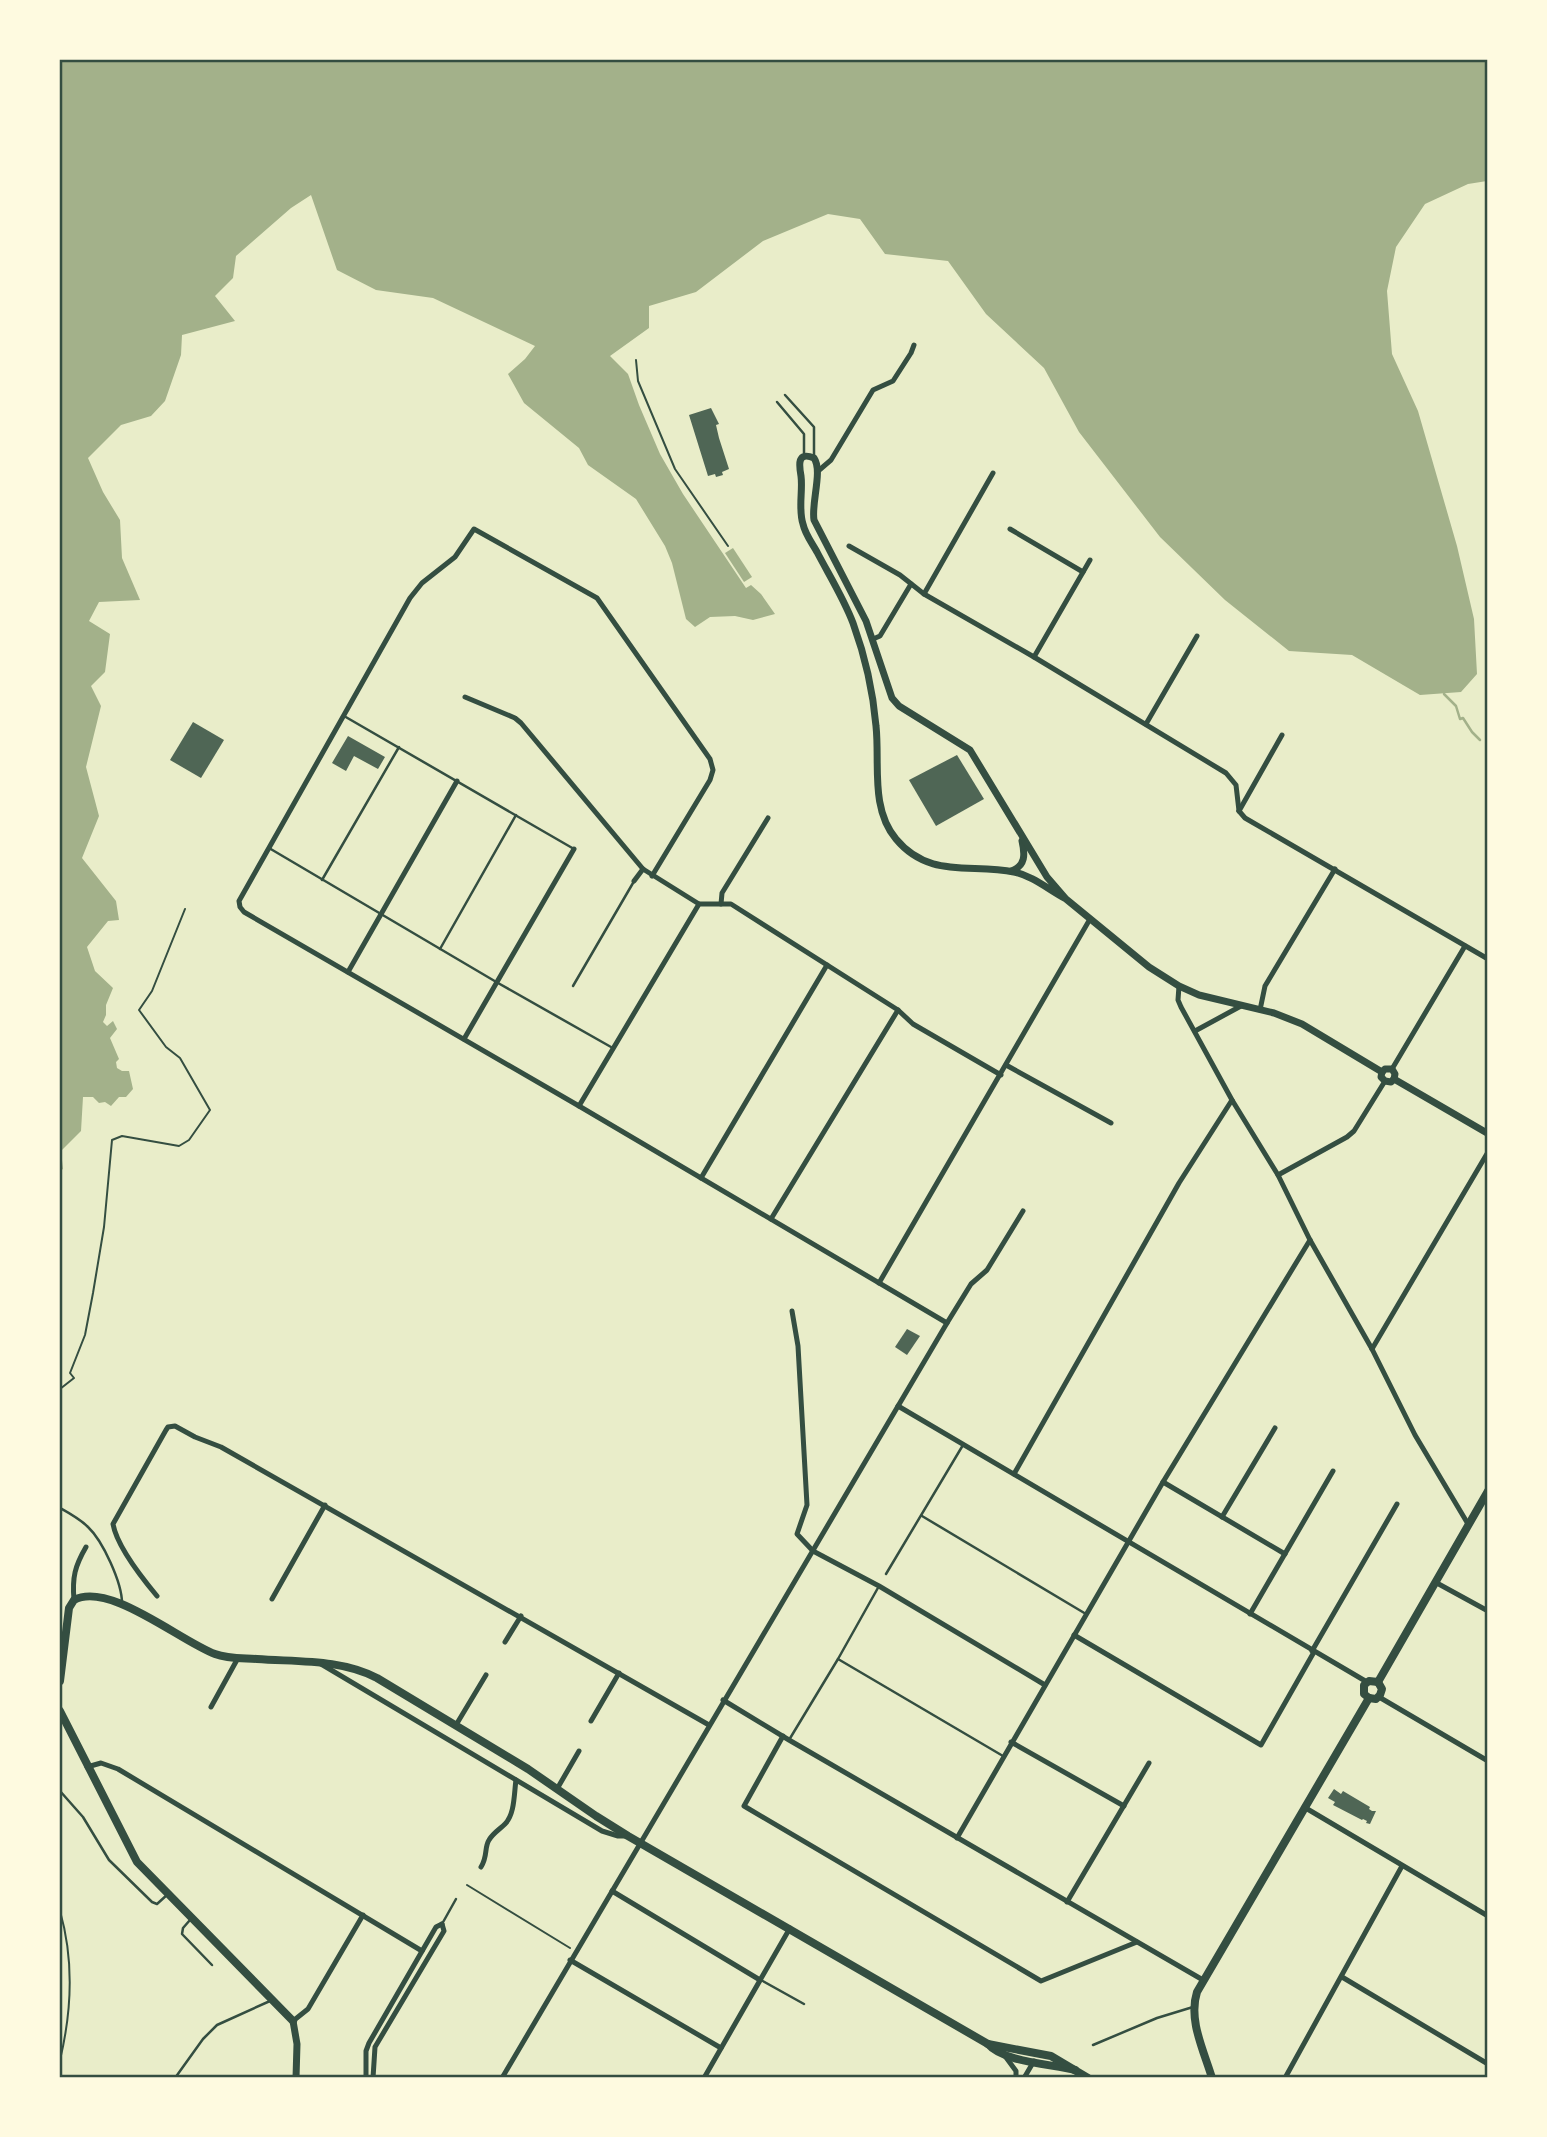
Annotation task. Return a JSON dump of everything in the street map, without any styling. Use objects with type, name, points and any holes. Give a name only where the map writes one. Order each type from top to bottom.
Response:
[{"type":"main road","points":[[1378,1682],[1488,1491]]},
{"type":"main road","points":[[60,1681],[68,1614],[77,1598],[96,1595],[122,1604],[213,1653],[341,1665],[366,1672],[528,1769],[628,1836],[988,2044],[1034,2056]]},
{"type":"main road","points":[[1367,1682],[1378,1682],[1382,1689],[1378,1697],[1369,1698],[1363,1691],[1367,1682]]},
{"type":"main road","points":[[1212,2077],[1195,2019],[1193,2007],[1197,1992],[1369,1698]]},
{"type":"main road","points":[[60,1711],[137,1862],[293,2021]]},
{"type":"main road","points":[[988,2044],[1006,2056],[1051,2056],[1088,2077]]},
{"type":"street","points":[[817,472],[831,460],[873,390],[893,381],[914,345]]},
{"type":"street","points":[[1066,899],[1047,877],[1021,837],[970,750],[899,706],[892,698],[866,621],[814,520],[817,461],[809,456],[804,457],[799,465],[803,524],[851,618],[860,642],[872,694],[881,808],[890,831],[903,846],[919,858],[935,865],[956,869],[1011,871],[1031,878],[1066,899],[1149,967],[1179,986],[1199,995],[1283,1016],[1302,1024],[1382,1072]]},
{"type":"street","points":[[924,594],[993,472]]},
{"type":"street","points":[[652,876],[710,780],[713,770],[710,759],[597,598],[474,528],[455,557],[422,583],[410,598],[239,898],[244,912],[947,1324]]},
{"type":"street","points":[[1010,529],[1083,572]]},
{"type":"street","points":[[849,546],[1231,778],[1236,785],[1239,811],[1245,818],[1488,959]]},
{"type":"street","points":[[1034,657],[1090,560]]},
{"type":"street","points":[[860,642],[880,636],[911,584]]},
{"type":"street","points":[[1146,724],[1197,636]]},
{"type":"street","points":[[466,696],[521,723],[643,869],[652,876],[699,904],[731,904],[898,1010],[913,1024],[1000,1075]]},
{"type":"street","points":[[1239,811],[1282,735]]},
{"type":"street","points":[[348,972],[457,782]]},
{"type":"street","points":[[721,904],[722,893],[768,818]]},
{"type":"street","points":[[1011,871],[1018,868],[1024,860],[1021,837]]},
{"type":"street","points":[[464,1039],[574,849]]},
{"type":"street","points":[[634,881],[643,869]]},
{"type":"street","points":[[1260,1010],[1265,986],[1335,869]]},
{"type":"street","points":[[579,1106],[699,904]]},
{"type":"street","points":[[879,1283],[1090,919]]},
{"type":"street","points":[[1392,1069],[1465,946]]},
{"type":"street","points":[[701,1178],[827,965]]},
{"type":"street","points":[[1179,986],[1178,1000],[1232,1100],[1279,1175],[1310,1240],[1372,1349],[1415,1435],[1468,1524]]},
{"type":"street","points":[[1195,1031],[1241,1006]]},
{"type":"street","points":[[771,1219],[898,1010]]},
{"type":"street","points":[[1006,1065],[1111,1123]]},
{"type":"street","points":[[1382,1072],[1392,1069]]},
{"type":"street","points":[[1392,1069],[1394,1079]]},
{"type":"street","points":[[1382,1072],[1381,1077],[1385,1081],[1391,1082],[1394,1079]]},
{"type":"street","points":[[1394,1079],[1487,1133],[1488,1142]]},
{"type":"street","points":[[1279,1175],[1354,1131],[1385,1081]]},
{"type":"street","points":[[1014,1474],[1179,1182],[1232,1100]]},
{"type":"street","points":[[1372,1349],[1488,1152]]},
{"type":"street","points":[[502,2077],[971,1284],[987,1270],[1023,1211]]},
{"type":"street","points":[[957,1838],[1163,1482],[1310,1240]]},
{"type":"street","points":[[792,1311],[798,1346],[807,1505],[797,1534],[813,1551],[879,1586],[1045,1685]]},
{"type":"street","points":[[898,1406],[1367,1682]]},
{"type":"street","points":[[157,1596],[133,1566],[113,1524],[166,1430],[171,1426],[221,1447],[709,1725]]},
{"type":"street","points":[[1222,1517],[1275,1427]]},
{"type":"street","points":[[1250,1614],[1333,1471]]},
{"type":"street","points":[[1163,1482],[1285,1554]]},
{"type":"street","points":[[1074,1634],[1261,1745],[1397,1504]]},
{"type":"street","points":[[272,1599],[325,1505]]},
{"type":"street","points":[[77,1598],[72,1579],[86,1546]]},
{"type":"street","points":[[1435,1582],[1488,1611]]},
{"type":"street","points":[[505,1642],[521,1616]]},
{"type":"street","points":[[211,1707],[239,1657]]},
{"type":"street","points":[[320,1663],[602,1831],[628,1836]]},
{"type":"street","points":[[591,1721],[619,1673]]},
{"type":"street","points":[[456,1725],[486,1675]]},
{"type":"street","points":[[1378,1697],[1488,1761]]},
{"type":"street","points":[[723,1700],[1203,1980]]},
{"type":"street","points":[[783,1736],[744,1806],[1041,1981],[1137,1942]]},
{"type":"street","points":[[1011,1742],[1124,1806]]},
{"type":"street","points":[[557,1789],[579,1751]]},
{"type":"street","points":[[87,1767],[101,1763],[118,1769],[422,1951]]},
{"type":"street","points":[[1067,1902],[1149,1763]]},
{"type":"street","points":[[481,1867],[486,1858],[490,1837],[511,1816],[516,1780]]},
{"type":"street","points":[[1304,1807],[1488,1916]]},
{"type":"street","points":[[1285,2077],[1402,1866]]},
{"type":"street","points":[[612,1891],[760,1980]]},
{"type":"street","points":[[296,2077],[297,2045],[293,2021],[308,2009],[363,1915]]},
{"type":"street","points":[[366,2077],[366,2051],[369,2043],[436,1927],[442,1924],[444,1931],[375,2047],[373,2077]]},
{"type":"street","points":[[704,2077],[790,1928]]},
{"type":"street","points":[[570,1960],[721,2048]]},
{"type":"street","points":[[1342,1977],[1488,2064]]},
{"type":"street","points":[[1006,2056],[1016,2071],[1016,2077]]},
{"type":"street","points":[[1024,2077],[1034,2056]]},
{"type":"lane","points":[[785,395],[814,427],[814,458]]},
{"type":"lane","points":[[777,402],[804,434],[804,457]]},
{"type":"lane","points":[[344,716],[574,849]]},
{"type":"lane","points":[[322,880],[398,747]]},
{"type":"lane","points":[[440,949],[516,815]]},
{"type":"lane","points":[[269,848],[380,915],[613,1048]]},
{"type":"lane","points":[[573,986],[634,881]]},
{"type":"lane","points":[[886,1574],[963,1445]]},
{"type":"lane","points":[[60,1508],[89,1527],[97,1538],[122,1592],[122,1604]]},
{"type":"lane","points":[[922,1516],[1086,1614]]},
{"type":"lane","points":[[789,1740],[879,1586]]},
{"type":"lane","points":[[838,1658],[1003,1756]]},
{"type":"lane","points":[[60,1791],[83,1817],[109,1860],[152,1902],[158,1904],[167,1894]]},
{"type":"lane","points":[[442,1924],[456,1899]]},
{"type":"lane","points":[[192,1918],[185,1925],[182,1934],[212,1965]]},
{"type":"lane","points":[[760,1980],[803,2004]]},
{"type":"lane","points":[[175,2077],[217,2025],[272,2000]]},
{"type":"lane","points":[[1093,2045],[1157,2018],[1193,2007]]},
{"type":"path","points":[[636,360],[638,381],[675,469],[727,546]]},
{"type":"path","points":[[60,1389],[74,1378],[70,1373],[85,1335],[104,1227],[112,1140],[122,1136],[179,1146],[189,1140],[210,1111],[180,1058],[166,1047],[139,1010],[152,991],[185,909]]},
{"type":"path","points":[[467,1885],[576,1952]]},
{"type":"path","points":[[60,1911],[69,1952],[70,1982],[68,2019],[60,2060]]},
{"type":"shaded area","points":[[60,60],[1487,60],[1487,181],[1468,184],[1425,204],[1396,247],[1387,291],[1392,354],[1418,411],[1457,546],[1474,619],[1477,674],[1461,692],[1420,695],[1352,655],[1289,651],[1225,600],[1160,537],[1079,432],[1044,368],[986,314],[948,261],[885,254],[860,219],[828,214],[763,241],[696,292],[649,306],[649,328],[610,356],[628,374],[660,454],[683,494],[746,588],[751,585],[775,614],[753,620],[735,616],[710,617],[695,627],[686,619],[665,546],[636,499],[588,465],[579,448],[524,403],[508,374],[535,346],[433,298],[376,290],[337,270],[311,195],[291,208],[236,256],[233,278],[215,296],[235,321],[182,335],[181,355],[165,401],[151,416],[121,425],[88,458],[103,492],[120,520],[122,558],[140,600],[99,602],[89,621],[110,634],[105,672],[91,686],[101,706],[86,767],[99,816],[82,858],[116,901],[119,920],[108,921],[87,947],[95,971],[113,988],[103,1022],[107,1026],[113,1021],[117,1029],[110,1038],[119,1059],[116,1062],[117,1068],[129,1071],[133,1089],[126,1097],[119,1097],[111,1106],[105,1102],[99,1103],[93,1097],[83,1097],[81,1131],[61,1151],[63,1169],[60,1171]]},
{"type":"shaded area","points":[[733,548],[752,577],[744,582],[725,553]]},
{"type":"building","points":[[711,408],[719,424],[716,425],[729,469],[716,477],[715,474],[708,476],[689,415]]},
{"type":"building","points":[[193,722],[224,740],[201,778],[170,760]]},
{"type":"building","points":[[348,736],[385,757],[378,769],[354,756],[346,771],[332,763]]},
{"type":"building","points":[[957,755],[984,799],[936,826],[909,780]]},
{"type":"building","points":[[907,1329],[920,1336],[907,1355],[895,1347]]},
{"type":"building","points":[[1334,1789],[1341,1794],[1343,1791],[1376,1811],[1370,1824],[1333,1805],[1335,1802],[1328,1798]]},
{"type":"waterway","points":[[1444,694],[1456,706],[1460,719],[1463,718],[1480,740]]}]
